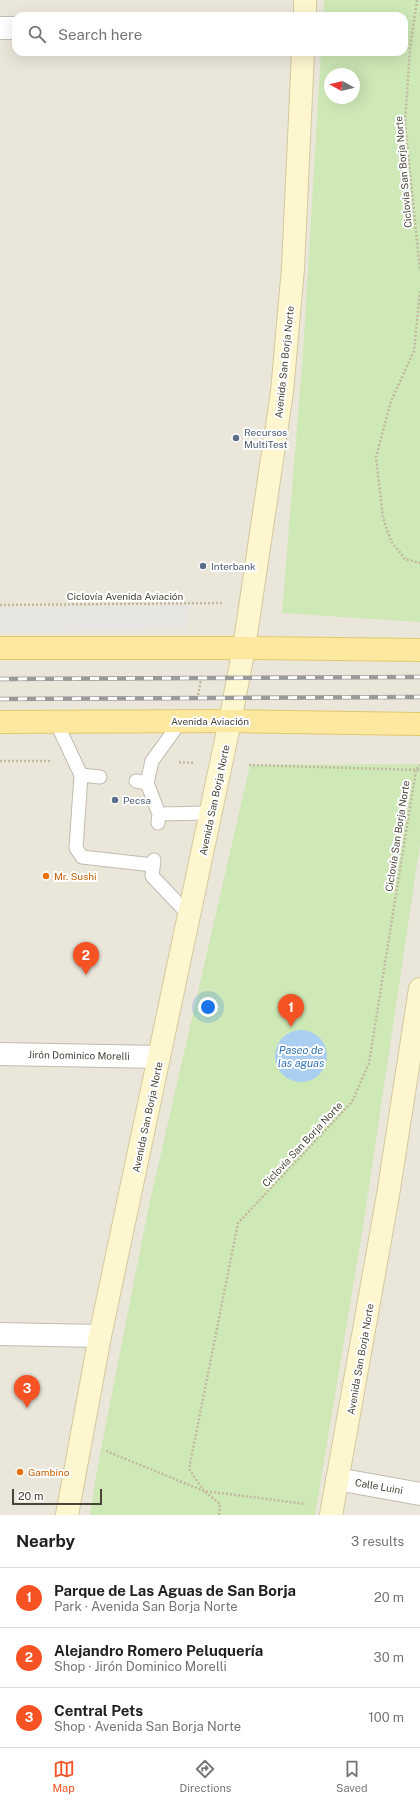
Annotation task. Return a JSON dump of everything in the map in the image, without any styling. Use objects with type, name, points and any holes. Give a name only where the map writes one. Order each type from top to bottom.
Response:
[{"type":"main road","points":[[305,0],[305,12]]},
{"type":"main road","name":"Avenida San Borja Norte","points":[[67,1515],[100,1336],[211,813],[244,648],[282,392],[293,268],[303,56]]},
{"type":"main road","points":[[0,648],[420,650]]},
{"type":"main road","name":"Avenida Aviación","points":[[0,722],[230,721],[420,724]]},
{"type":"main road","name":"Avenida San Borja Norte","points":[[332,1511],[387,1203],[420,989]]},
{"type":"street","points":[[0,28],[12,28]]},
{"type":"street","name":"Jirón Dominico Morelli","points":[[0,1054],[159,1057]]},
{"type":"street","points":[[0,1334],[100,1336]]},
{"type":"street","name":"Calle Luini","points":[[338,1479],[420,1494]]},
{"type":"lane","points":[[181,721],[152,761],[141,782],[158,818],[211,813]]},
{"type":"lane","points":[[56,722],[81,775],[76,848],[82,857],[154,862],[152,876],[189,915]]},
{"type":"lane","points":[[81,775],[100,777]]},
{"type":"path","name":"Ciclovía San Borja Norte","points":[[417,0],[410,48],[405,123],[420,271]]},
{"type":"path","points":[[420,291],[414,351],[391,401],[376,458],[383,518],[390,541],[404,559],[420,563]]},
{"type":"path","name":"Ciclovía Avenida Aviación","points":[[0,605],[250,603]]},
{"type":"path","points":[[197,701],[202,672]]},
{"type":"path","points":[[221,764],[420,770]]},
{"type":"path","name":"Ciclovía San Borja Norte","points":[[219,1515],[220,1504],[204,1491],[189,1469],[238,1222],[352,1102],[369,1063],[416,770],[420,765]]},
{"type":"path","points":[[80,1441],[204,1491],[332,1511]]},
{"type":"shaded area","points":[[0,0],[420,0],[420,1515],[0,1515]]},
{"type":"shaded area","points":[[191,606],[186,629],[0,632],[0,607]]},
{"type":"green space","points":[[324,0],[420,0],[420,622],[282,613],[303,354],[321,56],[408,56],[408,12],[323,12]]},
{"type":"green space","points":[[420,764],[420,844],[364,1220],[315,1515],[90,1515],[98,1465],[148,1210],[250,765]]},
{"type":"water","name":"Paseo de las aguas","points":[[301,1030],[311,1032],[319,1038],[325,1046],[327,1056],[325,1066],[319,1074],[311,1080],[301,1082],[291,1080],[283,1074],[277,1066],[275,1056],[277,1046],[283,1038],[291,1032]]},
{"type":"railway","points":[[0,679],[420,677]]},
{"type":"railway","points":[[0,699],[420,697]]},
{"type":"place","name":"Recursos MultiTest","points":[[236,438]]},
{"type":"place","name":"Interbank","points":[[203,566]]},
{"type":"place","name":"Pecsa","points":[[115,800]]},
{"type":"place","name":"Mr. Sushi","points":[[46,876]]},
{"type":"place","name":"Alejandro Romero Peluquería","points":[[86,975]]},
{"type":"place","name":"Parque de Las Aguas de San Borja","points":[[291,1027]]},
{"type":"place","name":"Central Pets","points":[[27,1408]]},
{"type":"place","name":"Gambino","points":[[20,1472]]}]
